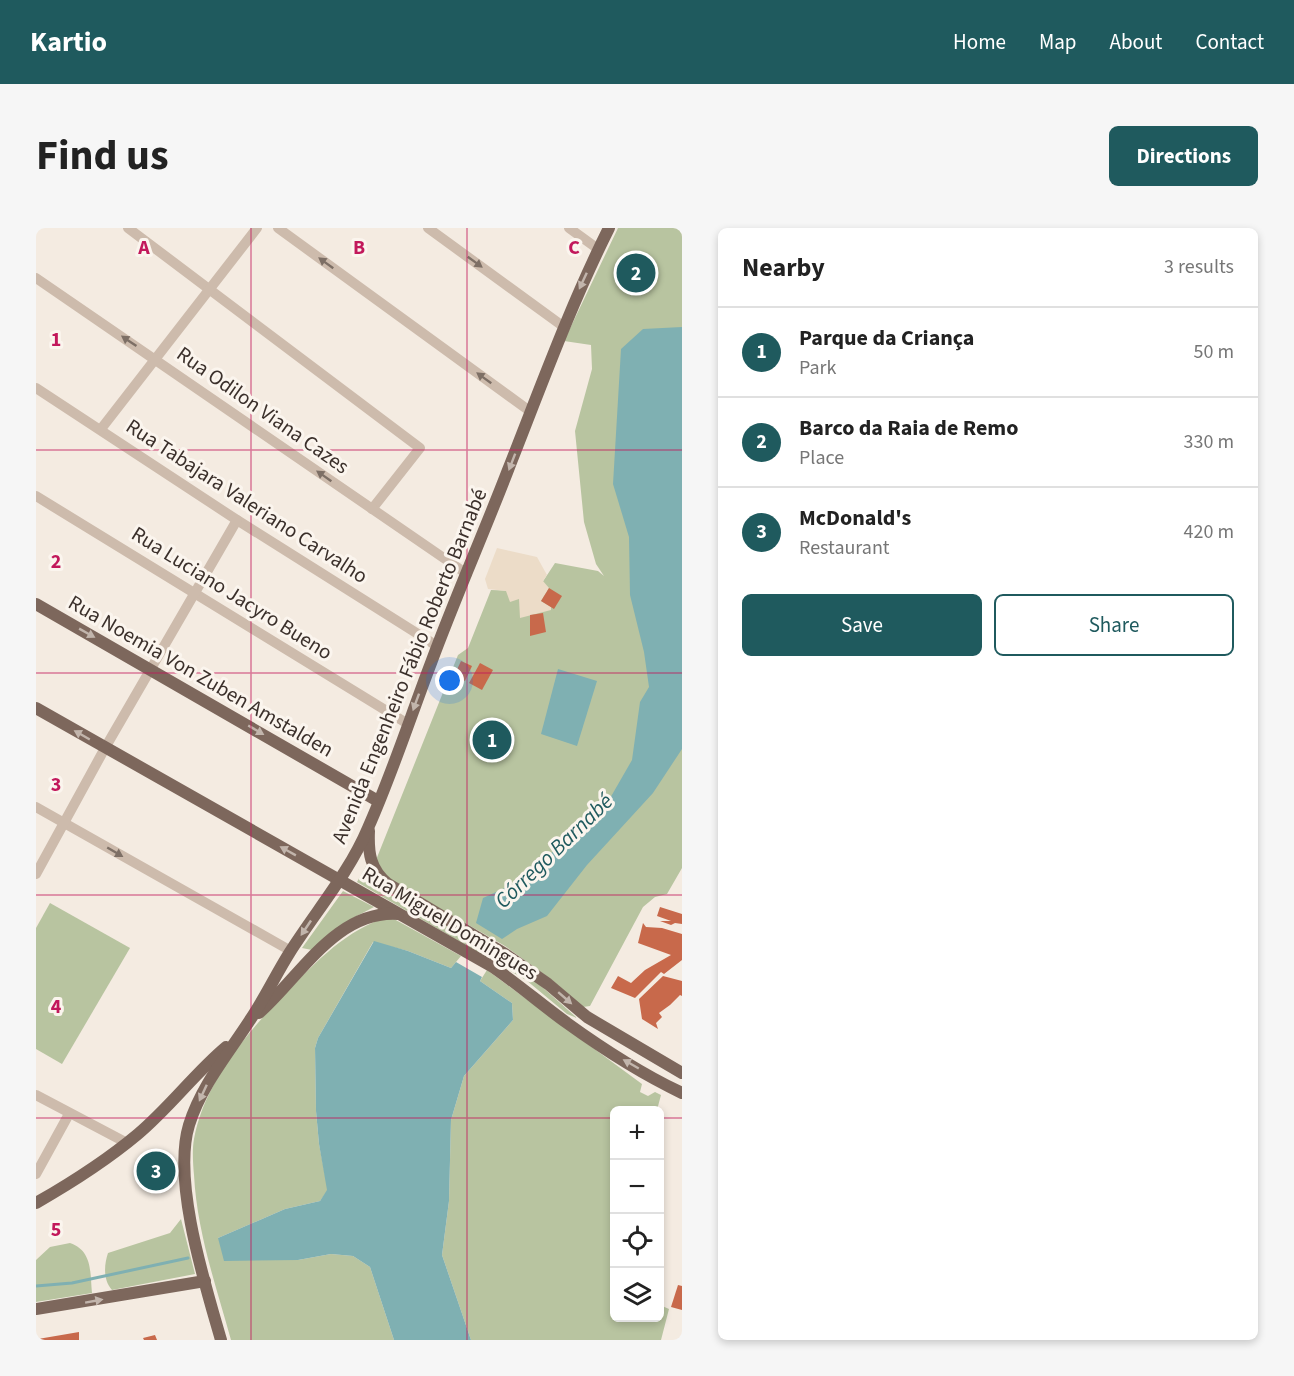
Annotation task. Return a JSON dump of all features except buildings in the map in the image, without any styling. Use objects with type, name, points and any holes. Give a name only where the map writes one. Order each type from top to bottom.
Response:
[{"type":"main road","name":"Avenida Engenheiro Fábio Roberto Barnabé","points":[[221,1340],[205,1281],[185,1188],[184,1154],[189,1125],[207,1085],[234,1040],[250,1021],[291,951],[354,858],[369,828],[437,646],[564,327],[609,228]]},
{"type":"main road","name":"Rua Noemia Von Zuben Amstalden","points":[[36,604],[378,801]]},
{"type":"main road","name":"Rua Miguel Domingues","points":[[36,708],[493,967],[604,1048],[682,1092]]},
{"type":"main road","name":"Rua Miguel Domingues","points":[[369,828],[368,854],[375,871],[388,884],[505,954],[548,984],[587,1017],[682,1073]]},
{"type":"main road","points":[[250,1021],[320,950],[344,930],[372,916],[400,914]]},
{"type":"main road","points":[[36,1203],[65,1187],[127,1143],[234,1040]]},
{"type":"main road","points":[[36,1309],[205,1281]]},
{"type":"street","points":[[128,228],[420,448],[372,509]]},
{"type":"street","points":[[101,429],[257,228]]},
{"type":"street","points":[[278,228],[531,412]]},
{"type":"street","points":[[428,228],[564,327]]},
{"type":"street","points":[[569,228],[598,249]]},
{"type":"street","name":"Rua Odilon Viana Cazes","points":[[36,278],[467,574]]},
{"type":"street","name":"Rua Tabajara Valeriano Carvalho","points":[[36,388],[437,646]]},
{"type":"street","name":"Rua Luciano Jacyro Bueno","points":[[36,496],[408,724]]},
{"type":"street","points":[[36,874],[105,748],[237,519]]},
{"type":"street","points":[[36,807],[291,951]]},
{"type":"street","points":[[36,1095],[127,1143]]},
{"type":"street","points":[[36,1174],[69,1114]]},
{"type":"green space","points":[[618,228],[682,228],[682,868],[667,894],[655,897],[643,907],[590,1006],[583,1007],[552,980],[505,946],[387,878],[376,860],[458,655],[468,648],[491,590],[536,592],[555,563],[598,571],[604,576],[596,564],[584,522],[575,431],[592,369],[591,345],[564,341]]},
{"type":"green space","points":[[366,866],[374,880],[386,890],[531,977],[577,1018],[567,1014],[526,980],[357,882]]},
{"type":"green space","points":[[343,891],[374,907],[353,918],[312,950],[302,948]]},
{"type":"green space","points":[[50,903],[130,948],[62,1064],[36,1049],[36,928]]},
{"type":"green space","points":[[381,919],[394,919],[461,956],[451,968],[408,951],[373,942],[318,1038],[315,1048],[319,1144],[328,1190],[320,1201],[285,1209],[218,1238],[298,1260],[331,1254],[353,1256],[370,1267],[394,1340],[231,1340],[208,1259],[199,1217],[193,1148],[199,1119],[216,1080],[240,1045],[268,1012],[327,952],[352,934]]},
{"type":"green space","points":[[487,970],[642,1084],[640,1092],[648,1096],[655,1092],[661,1095],[658,1106],[610,1106],[610,1322],[664,1322],[664,1307],[669,1309],[661,1340],[471,1340],[442,1255],[449,1201],[451,1120],[464,1076],[513,1020],[512,1003],[480,981]]},
{"type":"green space","points":[[181,1219],[195,1274],[112,1290],[105,1272],[108,1253],[170,1233]]},
{"type":"green space","points":[[70,1243],[83,1251],[87,1257],[92,1293],[36,1302],[36,1260],[50,1247]]},
{"type":"shaded area","points":[[497,548],[537,557],[547,575],[543,581],[549,588],[541,601],[551,607],[551,610],[520,618],[519,599],[510,602],[506,591],[488,589],[485,579]]},
{"type":"water","name":"Córrego Barnabé","points":[[682,327],[682,749],[653,793],[587,865],[547,916],[517,929],[502,939],[476,923],[483,898],[522,880],[609,800],[632,760],[640,702],[649,687],[644,652],[630,595],[629,537],[613,484],[621,349],[643,329]]},
{"type":"water","points":[[558,669],[597,681],[577,746],[541,734]]},
{"type":"water","points":[[374,941],[408,951],[451,968],[456,962],[482,977],[480,981],[512,1003],[513,1020],[464,1076],[451,1120],[449,1201],[442,1255],[471,1340],[394,1340],[370,1267],[353,1256],[331,1254],[298,1260],[224,1261],[218,1238],[285,1209],[320,1201],[327,1190],[316,1111],[315,1048],[318,1038]]},
{"type":"waterway","points":[[36,1286],[72,1283],[188,1258]]},
{"type":"place","name":"Barco da Raia de Remo","points":[[636,273]]},
{"type":"place","name":"Parque da Criança","points":[[492,740]]},
{"type":"place","name":"McDonald's","points":[[156,1171]]}]
